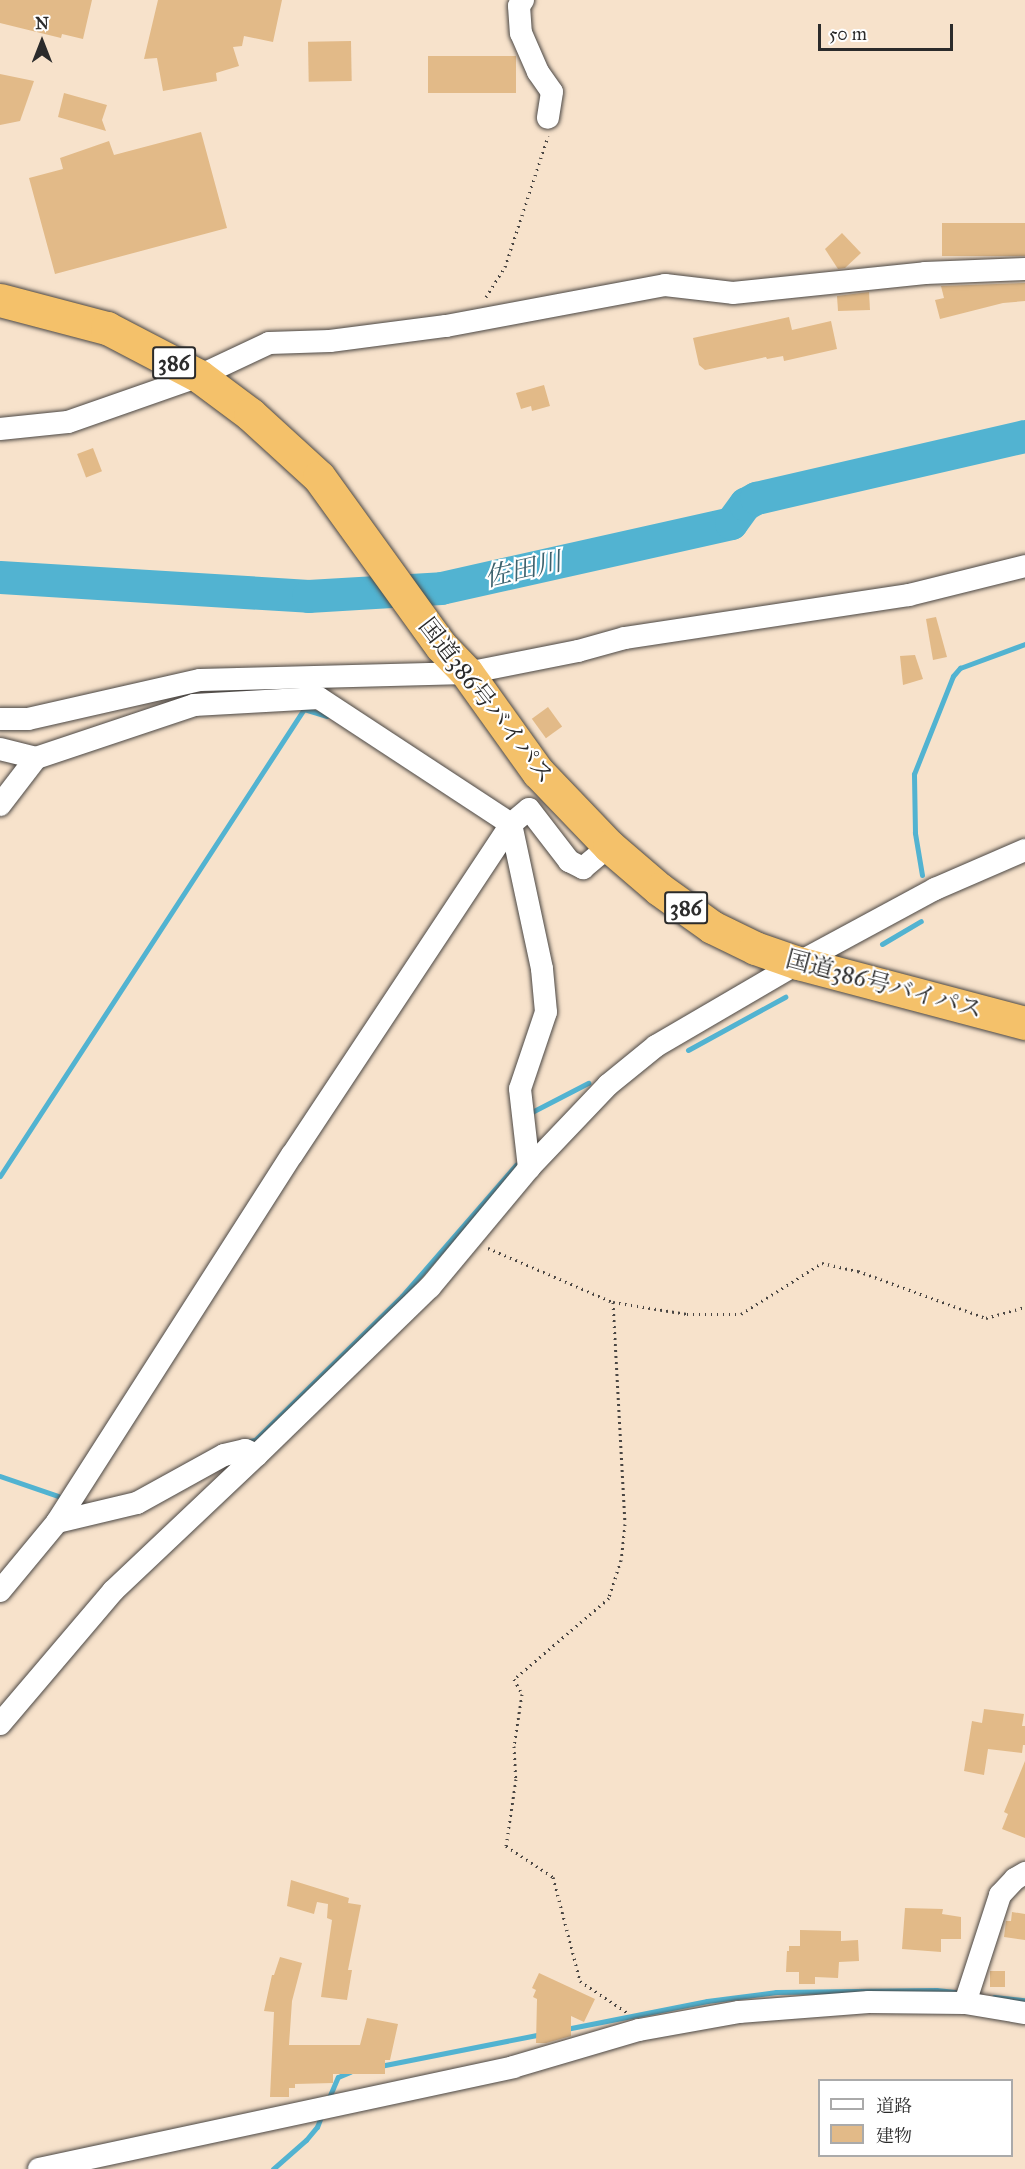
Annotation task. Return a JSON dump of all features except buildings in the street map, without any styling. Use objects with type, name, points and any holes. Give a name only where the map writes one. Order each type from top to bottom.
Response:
[{"type":"highway","name":"国道386号バイパス","points":[[0,300],[106,328],[199,376],[250,414],[319,477],[441,646],[466,673],[538,772],[609,846],[659,889],[712,927],[755,948],[798,963],[1025,1023]]},
{"type":"street","points":[[523,0],[519,6],[521,33],[538,72],[552,92],[548,118]]},
{"type":"street","points":[[0,429],[68,422],[199,376],[269,343],[330,341],[470,322],[664,285],[733,293],[925,273],[1025,269]]},
{"type":"street","points":[[0,719],[28,719],[200,680],[466,673],[578,651],[624,638],[909,595],[1025,566]]},
{"type":"street","points":[[0,749],[36,758],[194,705],[319,698],[511,824],[542,969],[546,1012],[520,1089],[529,1168]]},
{"type":"street","points":[[0,805],[36,758]]},
{"type":"street","points":[[0,1591],[57,1522],[286,1165],[511,824],[528,809],[569,861],[583,868],[609,846]]},
{"type":"street","points":[[2,1719],[112,1591],[257,1455],[430,1287],[529,1168],[608,1085],[657,1046],[798,963],[935,889],[1025,850]]},
{"type":"street","points":[[57,1522],[137,1503],[224,1455],[245,1450],[257,1455]]},
{"type":"street","points":[[965,2002],[1000,1895],[1014,1879],[1025,1873]]},
{"type":"street","points":[[39,2169],[513,2067],[682,2021],[739,2012],[869,2002],[965,2002],[1025,2013]]},
{"type":"path","points":[[470,322],[505,267],[548,134],[548,118]]},
{"type":"path","points":[[469,1239],[613,1302],[687,1314],[741,1314],[822,1263],[858,1271],[986,1318],[1025,1307]]},
{"type":"path","points":[[613,1302],[625,1524],[621,1560],[609,1599],[514,1679],[522,1694],[514,1746],[516,1779],[506,1846],[553,1877],[580,1981],[628,2013]]},
{"type":"waterway","name":"佐田川","points":[[0,577],[308,596],[441,588],[731,523],[745,504],[756,498],[1025,436]]},
{"type":"waterway","points":[[922,875],[915,833],[914,774],[953,676],[960,668],[1025,644]]},
{"type":"waterway","points":[[0,1176],[304,709],[327,716]]},
{"type":"waterway","points":[[882,944],[921,921]]},
{"type":"waterway","points":[[688,1050],[785,997]]},
{"type":"waterway","points":[[528,1114],[588,1083]]},
{"type":"waterway","points":[[246,1442],[255,1440],[402,1296],[516,1165]]},
{"type":"waterway","points":[[0,1476],[58,1496]]},
{"type":"waterway","points":[[566,2029],[707,2001],[776,1992],[936,1990],[955,1992]]},
{"type":"waterway","points":[[994,1997],[1025,2000]]},
{"type":"waterway","points":[[380,2066],[542,2034]]},
{"type":"waterway","points":[[328,2100],[338,2077],[350,2072]]},
{"type":"waterway","points":[[273,2169],[306,2140],[317,2127],[322,2114]]}]
